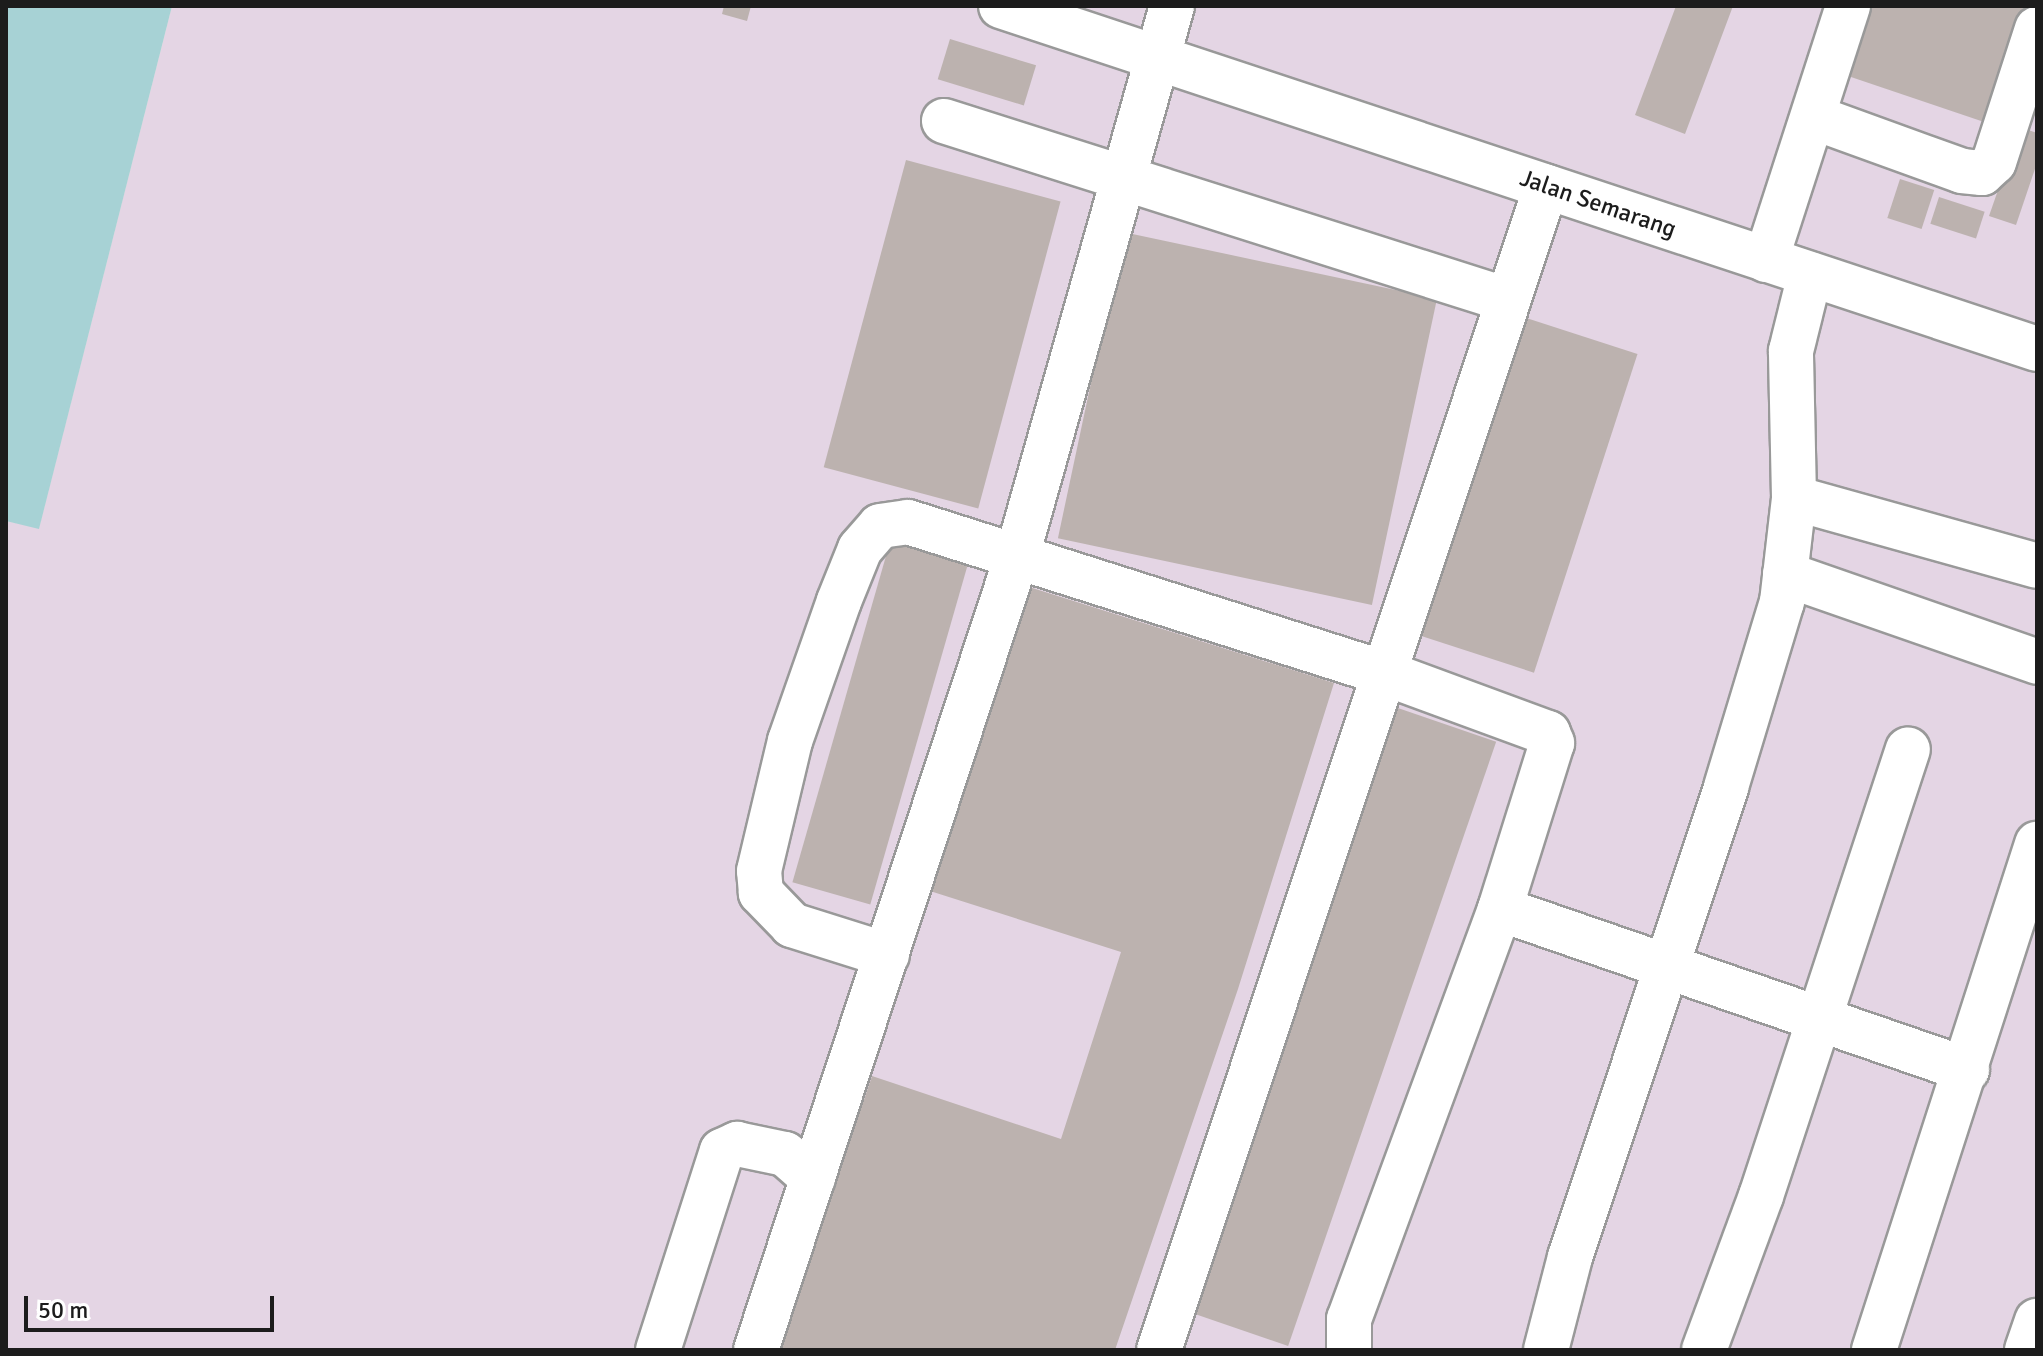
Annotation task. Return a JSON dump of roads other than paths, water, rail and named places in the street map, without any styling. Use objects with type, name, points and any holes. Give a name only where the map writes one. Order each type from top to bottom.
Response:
[{"type":"lane","name":"Jalan Semarang","points":[[972,7],[1000,6],[1160,54],[1546,187],[2037,349]]},
{"type":"lane","points":[[756,1350],[1017,556],[1172,6]]},
{"type":"lane","points":[[1766,260],[1848,6]]},
{"type":"lane","points":[[1813,117],[1962,171],[1982,173],[1994,162],[2037,29]]},
{"type":"lane","points":[[944,121],[1125,175],[1508,300]]},
{"type":"lane","points":[[1159,1350],[1382,672],[1546,187]]},
{"type":"lane","points":[[1546,1350],[1570,1257],[1766,662],[1785,574],[1794,498],[1791,351],[1810,274]]},
{"type":"lane","points":[[1794,498],[2037,566]]},
{"type":"lane","points":[[887,955],[792,925],[761,893],[760,853],[790,741],[839,601],[869,535],[880,526],[908,522],[1017,556],[1382,672],[1538,726],[1551,736],[1500,909],[1349,1319],[1349,1350]]},
{"type":"lane","points":[[1785,574],[2037,662]]},
{"type":"lane","points":[[1704,1350],[1908,750]]},
{"type":"lane","points":[[1874,1350],[1967,1070],[2037,844]]},
{"type":"lane","points":[[1500,909],[1967,1070]]},
{"type":"lane","points":[[658,1350],[722,1151],[737,1144],[785,1154],[813,1178]]},
{"type":"lane","points":[[2027,1350],[2037,1321]]},
{"type":"water","points":[[6,6],[172,6],[39,529],[6,521]]}]
